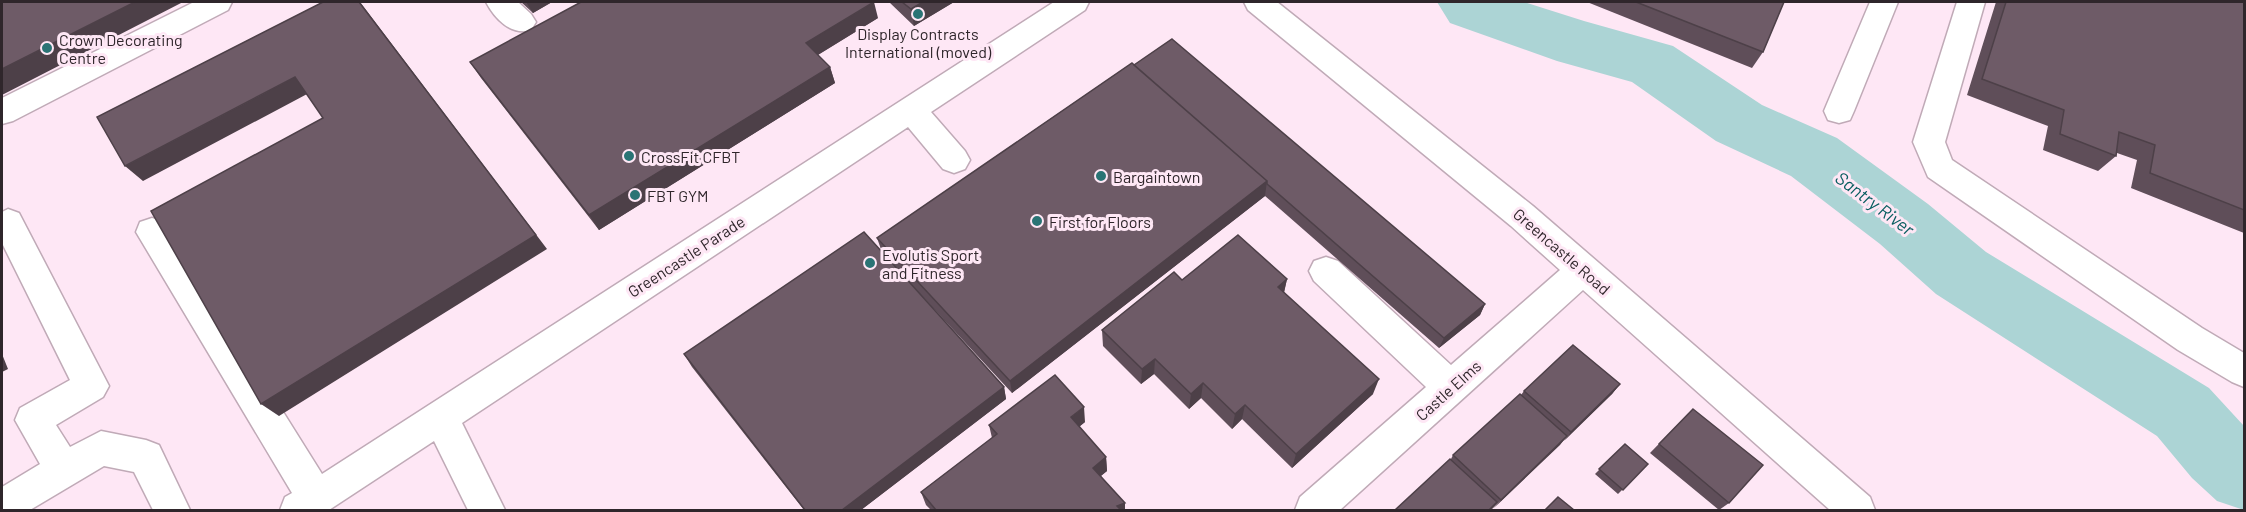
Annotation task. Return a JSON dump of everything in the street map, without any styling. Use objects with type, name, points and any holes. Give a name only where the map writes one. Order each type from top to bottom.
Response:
[{"type":"street","points":[[2,112],[218,2]]},
{"type":"street","points":[[500,2],[521,22]]},
{"type":"street","name":"Greencastle Parade","points":[[302,507],[1075,2]]},
{"type":"street","name":"Greencastle Road","points":[[1258,2],[1522,216],[1857,510]]},
{"type":"street","points":[[1839,111],[1884,2]]},
{"type":"street","points":[[1971,2],[1929,142],[1939,168],[2190,339],[2244,371]]},
{"type":"street","points":[[911,109],[954,160]]},
{"type":"street","points":[[8,223],[91,386],[33,420],[64,470]]},
{"type":"street","points":[[152,232],[302,507]]},
{"type":"street","name":"Castle Elms","points":[[1313,510],[1583,270]]},
{"type":"street","points":[[1326,271],[1426,362],[1450,388]]},
{"type":"street","points":[[440,417],[487,510]]},
{"type":"street","points":[[2,507],[101,448],[146,457],[172,510]]},
{"type":"building","points":[[2,2],[135,2],[2,69]]},
{"type":"building","points":[[323,2],[359,2],[536,235],[261,404],[151,211],[323,118],[295,77],[125,166],[97,117]]},
{"type":"building","name":"CrossFit CFBT","points":[[581,2],[874,2],[806,43],[830,67],[589,215],[470,62]]},
{"type":"building","points":[[902,2],[923,2],[911,9]]},
{"type":"building","points":[[1636,2],[1784,2],[1763,52]]},
{"type":"building","points":[[2006,2],[2244,2],[2244,210],[2150,173],[2155,145],[2119,132],[2116,156],[2060,134],[2064,110],[1982,79]]},
{"type":"building","points":[[1172,39],[1485,304],[1444,338],[1134,65]]},
{"type":"building","points":[[1132,63],[1267,181],[1010,381],[877,238]]},
{"type":"building","points":[[864,232],[1004,387],[842,510],[805,510],[684,354]]},
{"type":"building","points":[[1238,235],[1287,279],[1278,287],[1379,379],[1296,454],[1245,405],[1235,414],[1203,383],[1191,394],[1155,359],[1142,369],[1102,330],[1174,272],[1182,280]]},
{"type":"building","points":[[1573,345],[1620,384],[1571,432],[1524,391]]},
{"type":"building","points":[[1055,375],[1084,407],[1071,417],[1106,457],[1093,468],[1125,503],[1117,506],[1121,510],[936,510],[921,492],[997,434],[989,425]]},
{"type":"building","points":[[1520,394],[1567,436],[1501,500],[1453,455]]},
{"type":"building","points":[[1693,409],[1763,465],[1729,503],[1659,444]]},
{"type":"building","points":[[1625,444],[1648,464],[1623,490],[1599,469]]},
{"type":"building","points":[[1450,459],[1497,502],[1489,510],[1395,510]]},
{"type":"building","points":[[1558,497],[1574,510],[1545,510]]},
{"type":"waterway","name":"Santry River","points":[[1467,2],[1471,7],[1579,44],[1651,63],[1739,123],[1814,157],[1904,224],[1961,273],[2183,412],[2219,453],[2244,475]]},
{"type":"place","name":"Display Contracts International (moved)","points":[[918,14]]},
{"type":"place","name":"Crown Decorating Centre","points":[[47,48]]},
{"type":"place","name":"CrossFit CFBT","points":[[629,156]]},
{"type":"place","name":"Bargaintown","points":[[1101,176]]},
{"type":"place","name":"FBT GYM","points":[[635,195]]},
{"type":"place","name":"First for Floors","points":[[1037,221]]},
{"type":"place","name":"Evolutis Sport and Fitness","points":[[870,263]]}]
